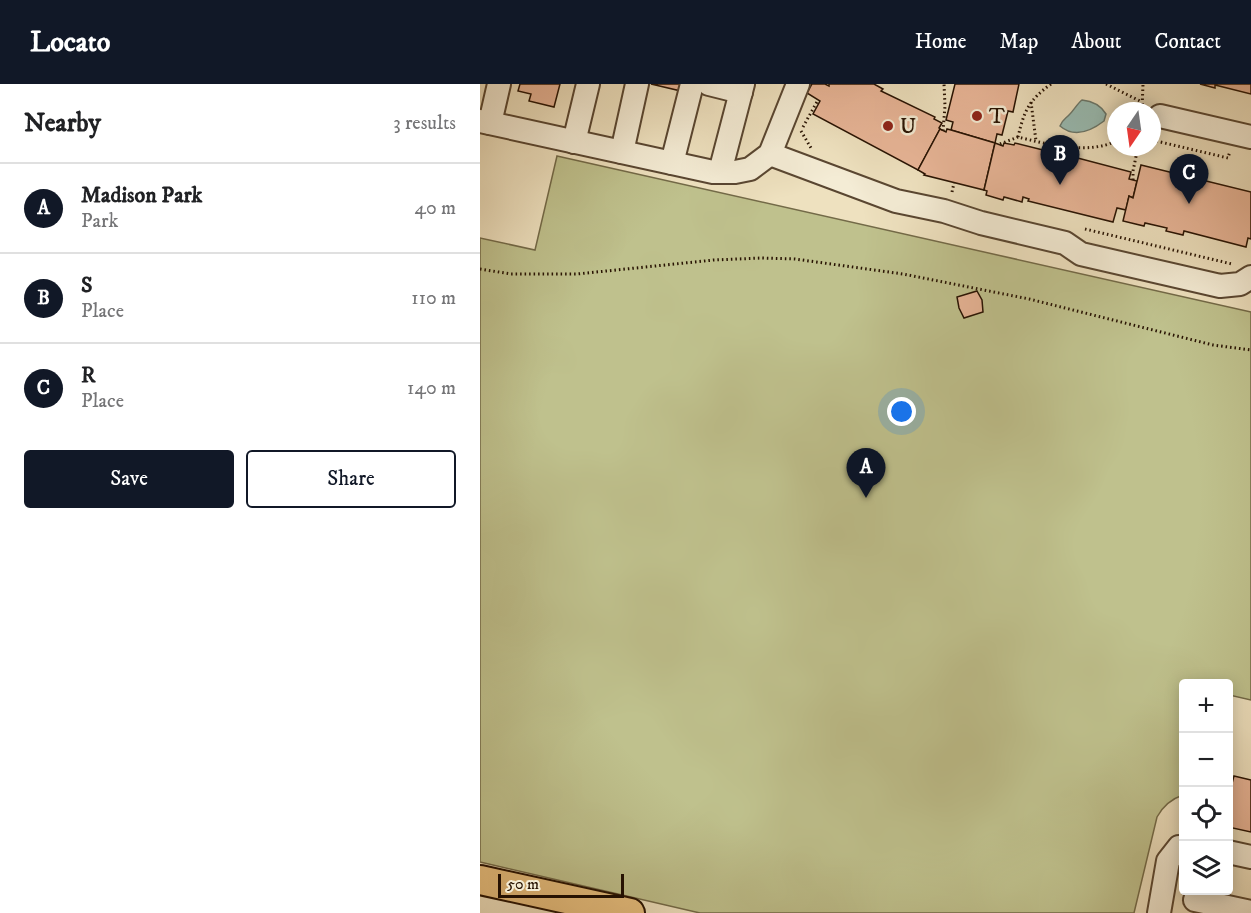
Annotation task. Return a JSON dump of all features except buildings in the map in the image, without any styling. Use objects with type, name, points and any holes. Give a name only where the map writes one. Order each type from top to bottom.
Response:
[{"type":"main road","points":[[480,880],[630,913]]},
{"type":"lane","points":[[499,84],[485,122],[713,172],[750,169],[770,154],[798,84]]},
{"type":"lane","points":[[574,142],[588,84]]},
{"type":"lane","points":[[622,152],[637,84]]},
{"type":"lane","points":[[672,163],[692,84]]},
{"type":"lane","points":[[709,84],[742,88],[720,172]]},
{"type":"lane","points":[[1161,115],[1243,135]]},
{"type":"lane","points":[[770,154],[896,201],[944,211],[981,223],[1065,243],[1081,254],[1220,286],[1240,284],[1243,271]]},
{"type":"lane","points":[[1159,913],[1168,861],[1179,847]]},
{"type":"lane","points":[[1233,853],[1251,856]]},
{"type":"lane","points":[[1195,900],[1251,912]]},
{"type":"path","points":[[943,131],[944,84]]},
{"type":"path","points":[[1018,137],[1025,112],[1031,102],[1051,84]]},
{"type":"path","points":[[1106,84],[1142,102],[1143,84]]},
{"type":"path","points":[[813,151],[801,131],[818,100]]},
{"type":"path","points":[[1031,102],[1036,141]]},
{"type":"path","points":[[1161,142],[1228,158],[1243,135]]},
{"type":"path","points":[[1000,144],[1018,137],[1070,147],[1094,148],[1107,144]]},
{"type":"path","points":[[1133,180],[1136,156]]},
{"type":"path","points":[[951,194],[954,183]]},
{"type":"path","points":[[1085,229],[1243,271]]},
{"type":"path","points":[[480,269],[511,274],[577,274],[714,260],[762,258],[862,267],[1029,299],[1213,345],[1251,350]]},
{"type":"green space","points":[[557,156],[1251,312],[1251,700],[1233,696],[1233,679],[1179,679],[1179,797],[1168,803],[1157,817],[1134,913],[700,913],[480,862],[480,238],[535,250]]},
{"type":"water","points":[[1082,100],[1098,105],[1106,114],[1104,121],[1082,132],[1065,130],[1060,126]]},
{"type":"place","name":"T","points":[[977,116]]},
{"type":"place","name":"U","points":[[888,126]]},
{"type":"place","name":"S","points":[[1060,185]]},
{"type":"place","name":"R","points":[[1189,204]]},
{"type":"place","name":"Madison Park","points":[[866,498]]}]
